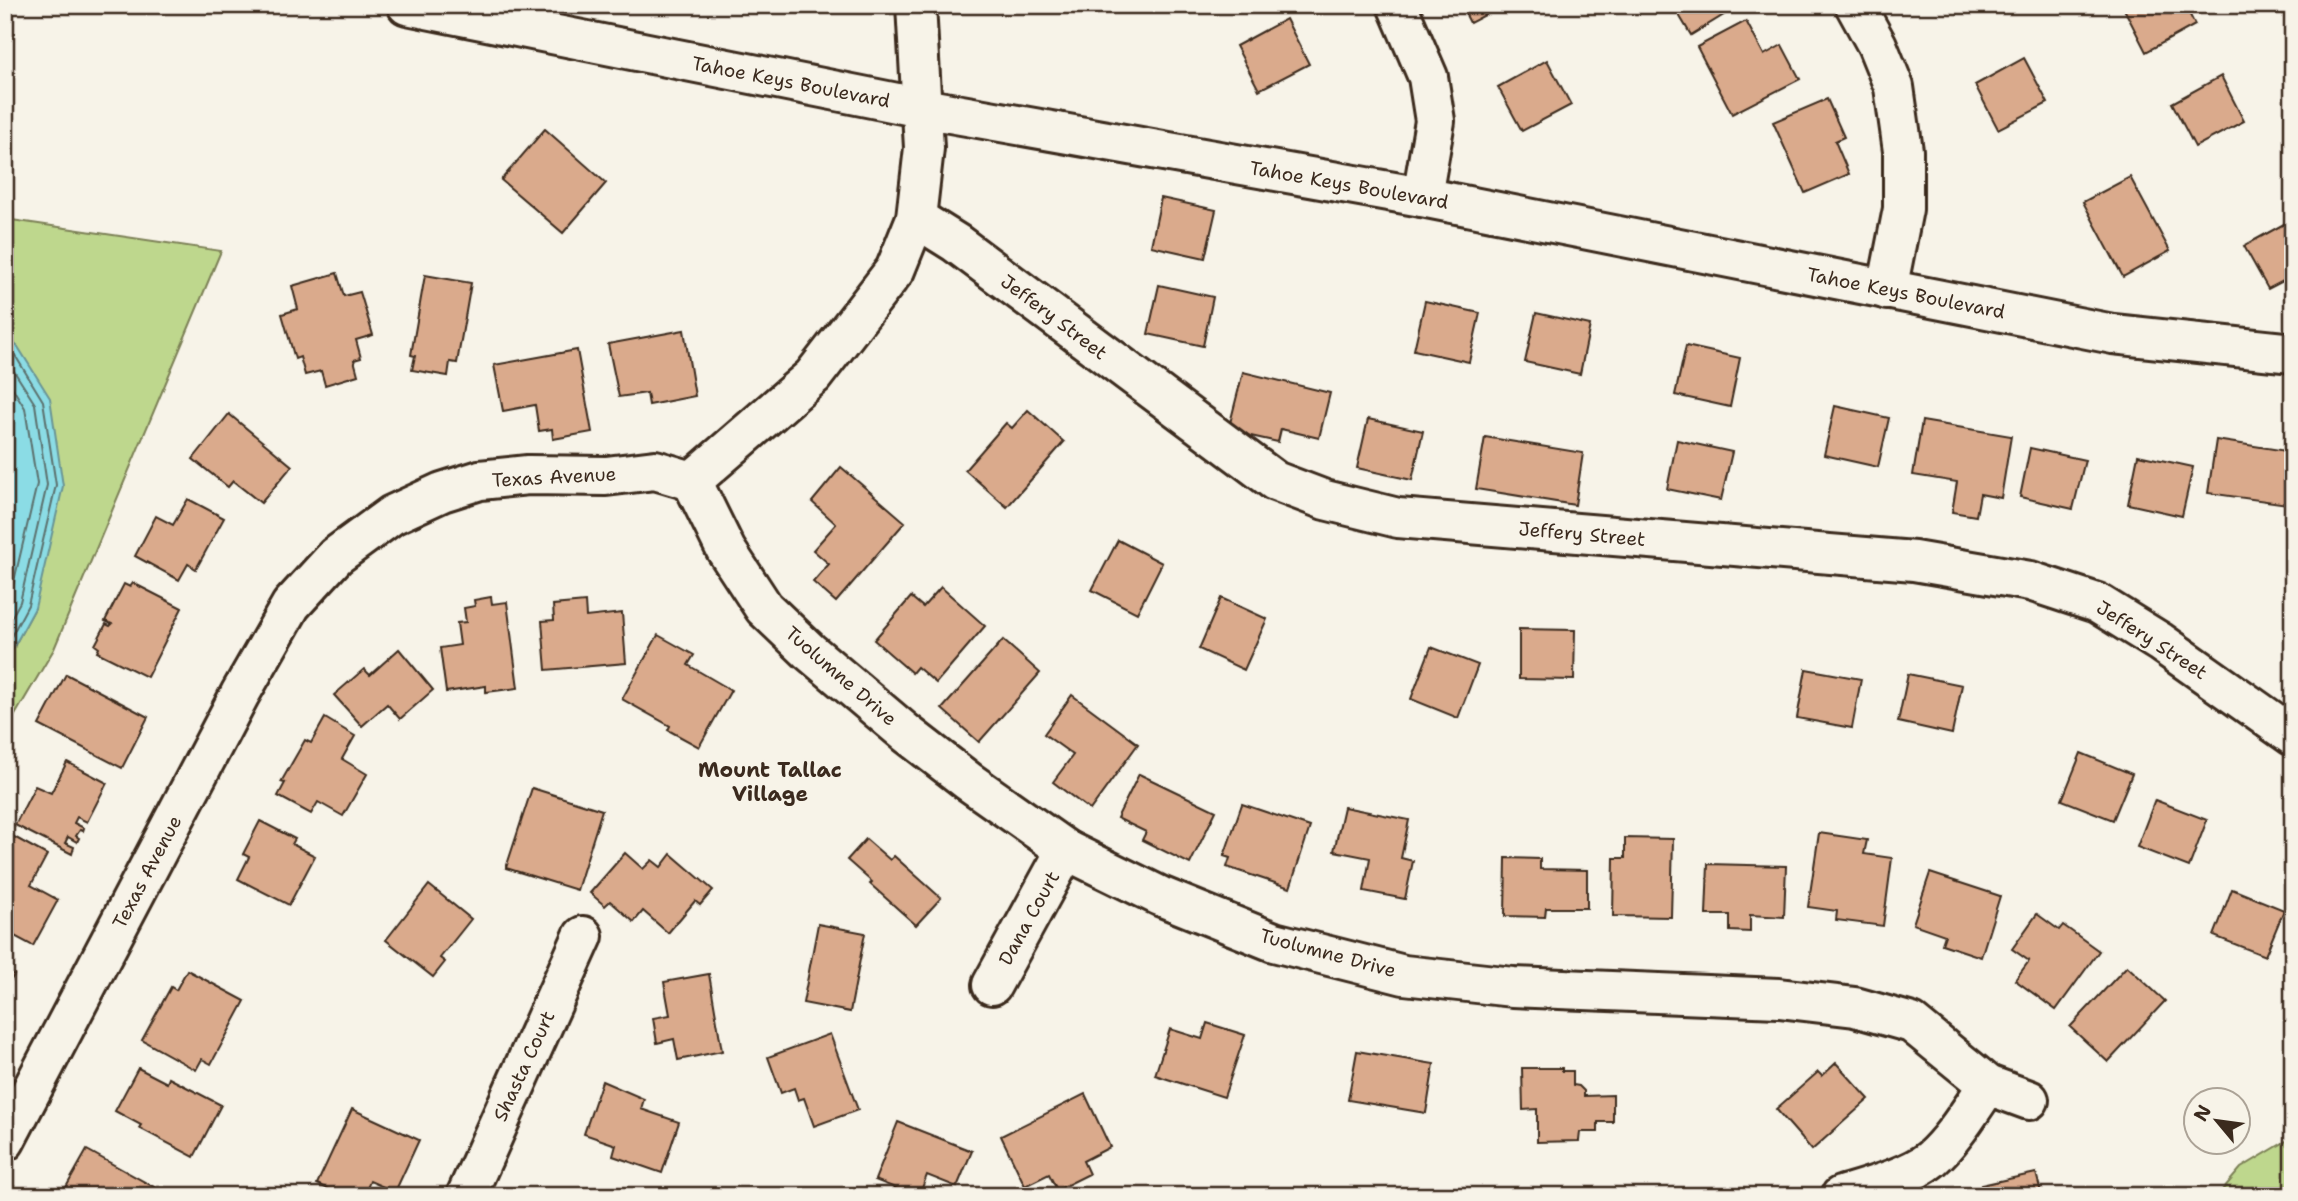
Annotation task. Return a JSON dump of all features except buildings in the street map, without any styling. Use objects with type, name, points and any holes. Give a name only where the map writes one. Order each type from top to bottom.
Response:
[{"type":"street","name":"Tahoe Keys Boulevard","points":[[407,5],[922,108],[1422,197],[2113,334],[2293,353]]},
{"type":"street","points":[[692,481],[813,376],[895,270],[916,218],[924,148],[916,5]]},
{"type":"street","points":[[1397,5],[1428,77],[1435,121],[1422,197]]},
{"type":"street","points":[[1856,5],[1877,45],[1894,87],[1903,151],[1903,209],[1887,290]]},
{"type":"street","name":"Jeffery Street","points":[[916,218],[956,243],[1275,481],[1325,500],[1398,518],[1914,561],[2030,581],[2097,603],[2160,642],[2293,736]]},
{"type":"street","name":"Texas Avenue","points":[[5,1141],[240,694],[291,605],[336,556],[392,515],[442,492],[480,480],[527,475],[606,475],[655,470],[692,481]]},
{"type":"street","name":"Tuolumne Drive","points":[[692,481],[726,550],[764,608],[809,651],[906,733],[968,781],[1066,850],[1160,896],[1274,942],[1404,975],[1513,987],[1779,998],[1855,1007],[1912,1023],[1988,1085],[2029,1100]]},
{"type":"street","name":"Dana Court","points":[[992,985],[1066,850]]},
{"type":"street","name":"Shasta Court","points":[[466,1196],[583,936]]},
{"type":"street","points":[[1841,1196],[1886,1182],[1931,1159],[1988,1085]]},
{"type":"green space","points":[[5,219],[221,251],[54,649],[5,732],[5,663],[35,608],[18,347],[5,337]]},
{"type":"green space","points":[[2293,1137],[2293,1196],[2217,1196],[2241,1168]]},
{"type":"water","points":[[5,337],[18,347],[50,398],[63,486],[35,608],[5,663]]},
{"type":"district","name":"Mount Tallac Village","points":[[770,782]]}]
